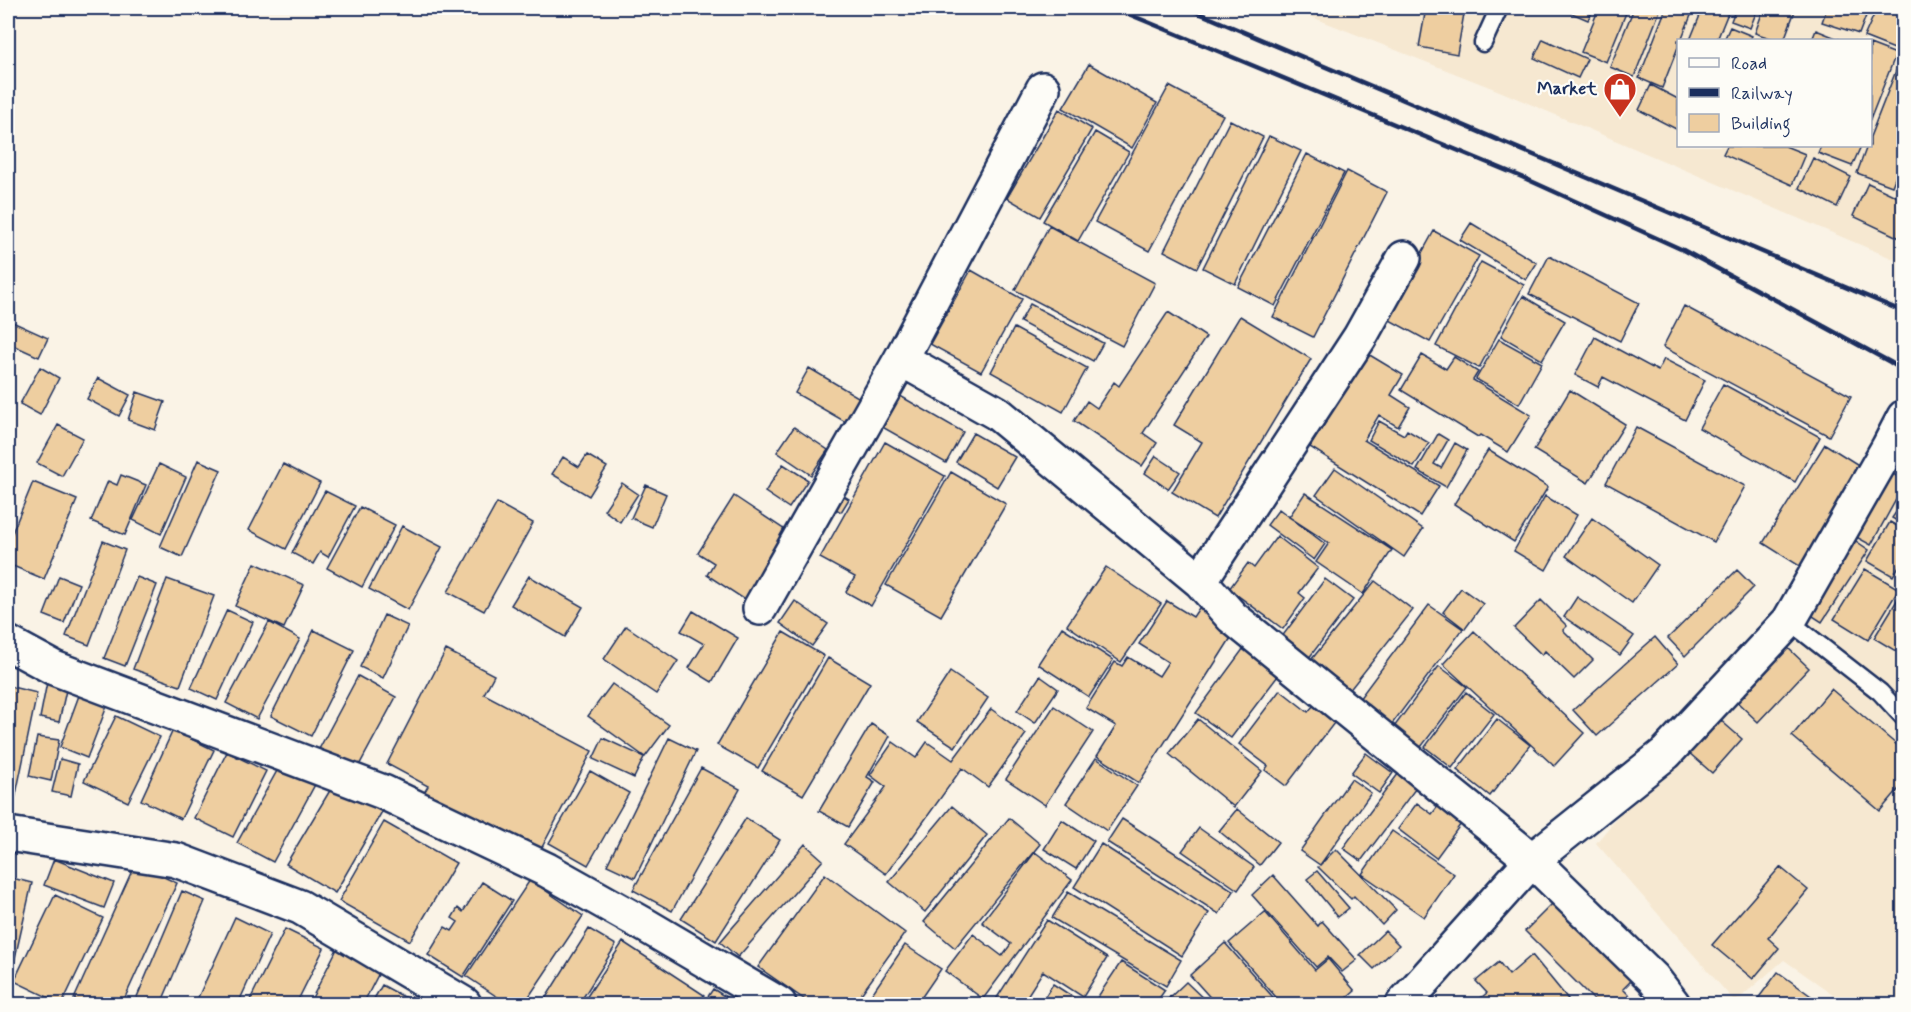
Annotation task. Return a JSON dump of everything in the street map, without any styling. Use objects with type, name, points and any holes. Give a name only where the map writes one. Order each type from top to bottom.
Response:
[{"type":"street","points":[[760,608],[901,359],[1043,89]]},
{"type":"street","points":[[1200,581],[1360,338],[1404,258]]},
{"type":"street","points":[[901,359],[997,414],[1200,581],[1232,617],[1532,860],[1653,978],[1673,1005]]},
{"type":"street","points":[[1403,1005],[1532,860],[1666,753],[1789,621],[1904,417]]},
{"type":"street","points":[[8,643],[54,668],[383,792],[547,870],[779,1005]]},
{"type":"street","points":[[8,834],[176,861],[259,891],[300,907],[464,1005]]},
{"type":"lane","points":[[1483,43],[1499,8]]},
{"type":"lane","points":[[1789,621],[1880,692],[1904,718]]},
{"type":"shaded area","name":"Market","points":[[1289,8],[1903,8],[1903,263],[1497,90]]},
{"type":"shaded area","points":[[1903,412],[1903,1004],[1847,1004],[1784,960],[1735,1002],[1596,843],[1775,628]]},
{"type":"building","points":[[1426,8],[1465,8],[1457,54],[1419,47]]},
{"type":"building","points":[[1560,8],[1594,8],[1588,20]]},
{"type":"building","points":[[1599,8],[1628,8],[1606,62],[1581,52]]},
{"type":"building","points":[[1634,8],[1661,8],[1634,77],[1610,67]]},
{"type":"building","points":[[1666,8],[1694,8],[1681,39],[1677,39],[1677,50],[1662,88],[1639,78]]},
{"type":"building","points":[[1703,8],[1730,8],[1717,39],[1690,39]]},
{"type":"building","points":[[1736,8],[1758,8],[1750,28],[1731,21]]},
{"type":"building","points":[[1764,8],[1796,8],[1784,39],[1773,39],[1755,33]]},
{"type":"building","points":[[1827,8],[1869,8],[1859,34],[1822,22]]},
{"type":"building","points":[[1877,8],[1904,8],[1904,34],[1897,50],[1864,37]]},
{"type":"building","points":[[1730,27],[1752,36],[1750,39],[1724,39]]},
{"type":"building","points":[[1816,30],[1838,39],[1812,39]]},
{"type":"building","points":[[1543,39],[1587,59],[1578,78],[1534,58]]},
{"type":"building","points":[[1872,45],[1896,54],[1872,115]]},
{"type":"building","points":[[1899,63],[1904,65],[1904,155],[1892,186],[1857,173],[1867,147],[1872,147],[1872,132]]},
{"type":"building","points":[[1089,64],[1157,103],[1132,148],[1063,108]]},
{"type":"building","points":[[1651,85],[1677,98],[1677,129],[1639,110]]},
{"type":"building","points":[[1169,86],[1223,115],[1149,251],[1095,222]]},
{"type":"building","points":[[1059,109],[1092,129],[1040,217],[1007,198]]},
{"type":"building","points":[[1230,120],[1263,137],[1197,268],[1164,251]]},
{"type":"building","points":[[1095,132],[1129,152],[1078,241],[1043,221]]},
{"type":"building","points":[[1269,136],[1301,151],[1235,284],[1203,268]]},
{"type":"building","points":[[1726,147],[1788,147],[1805,154],[1792,185],[1723,154]]},
{"type":"building","points":[[1821,147],[1861,147],[1852,166],[1818,153]]},
{"type":"building","points":[[1307,154],[1344,173],[1275,306],[1238,287]]},
{"type":"building","points":[[1813,158],[1851,177],[1837,207],[1799,188]]},
{"type":"building","points":[[1347,171],[1387,192],[1313,337],[1273,317]]},
{"type":"building","points":[[1868,183],[1904,200],[1904,240],[1853,216]]},
{"type":"building","points":[[1471,223],[1537,263],[1526,280],[1460,240]]},
{"type":"building","points":[[1049,226],[1155,283],[1122,346],[1015,290]]},
{"type":"building","points":[[1434,231],[1479,256],[1430,342],[1386,318]]},
{"type":"building","points":[[1549,256],[1639,303],[1620,341],[1529,294]]},
{"type":"building","points":[[1481,262],[1524,285],[1479,368],[1436,346]]},
{"type":"building","points":[[971,270],[1022,299],[981,372],[930,344]]},
{"type":"building","points":[[1523,296],[1565,321],[1542,360],[1501,336]]},
{"type":"building","points":[[1030,304],[1103,343],[1093,361],[1020,322]]},
{"type":"building","points":[[1684,306],[1851,396],[1829,436],[1663,347]]},
{"type":"building","points":[[1168,312],[1206,337],[1143,433],[1157,443],[1142,466],[1074,421],[1087,401],[1097,408],[1114,382],[1119,386]]},
{"type":"building","points":[[1240,316],[1311,359],[1215,518],[1172,492],[1202,442],[1174,425]]},
{"type":"building","points":[[8,320],[48,338],[39,357],[8,343]]},
{"type":"building","points":[[1014,328],[1087,368],[1063,412],[991,372]]},
{"type":"building","points":[[1595,337],[1658,371],[1664,359],[1705,380],[1685,420],[1603,377],[1598,387],[1575,375]]},
{"type":"building","points":[[1499,339],[1542,363],[1519,404],[1476,379]]},
{"type":"building","points":[[1368,354],[1403,375],[1391,395],[1410,407],[1398,427],[1379,415],[1364,440],[1439,486],[1420,516],[1310,447]]},
{"type":"building","points":[[1422,355],[1446,369],[1454,357],[1478,372],[1473,380],[1531,415],[1508,452],[1480,435],[1478,437],[1401,390]]},
{"type":"building","points":[[40,367],[59,378],[40,415],[20,404]]},
{"type":"building","points":[[809,368],[870,404],[856,428],[795,393]]},
{"type":"building","points":[[98,378],[130,395],[119,416],[87,399]]},
{"type":"building","points":[[1723,384],[1820,437],[1795,482],[1699,428]]},
{"type":"building","points":[[1570,390],[1625,424],[1588,483],[1534,450]]},
{"type":"building","points":[[137,392],[165,402],[155,430],[128,420]]},
{"type":"building","points":[[895,393],[963,432],[946,463],[877,424]]},
{"type":"building","points":[[1379,421],[1404,435],[1407,430],[1429,443],[1414,467],[1369,440]]},
{"type":"building","points":[[58,425],[83,438],[62,476],[37,463]]},
{"type":"building","points":[[794,427],[828,450],[811,475],[777,452]]},
{"type":"building","points":[[1636,427],[1745,486],[1714,542],[1606,483]]},
{"type":"building","points":[[973,433],[1015,457],[997,487],[956,462]]},
{"type":"building","points":[[1438,434],[1448,440],[1434,464],[1441,468],[1455,443],[1467,450],[1446,487],[1417,470]]},
{"type":"building","points":[[885,442],[945,476],[871,606],[846,592],[855,577],[820,558]]},
{"type":"building","points":[[1825,444],[1868,471],[1806,570],[1763,543]]},
{"type":"building","points":[[1488,450],[1548,487],[1514,542],[1454,504]]},
{"type":"building","points":[[587,455],[607,467],[589,496],[552,474],[563,457],[579,467]]},
{"type":"building","points":[[1156,456],[1180,472],[1168,489],[1145,473]]},
{"type":"building","points":[[198,460],[221,470],[182,557],[160,547]]},
{"type":"building","points":[[159,464],[186,477],[161,534],[133,520]]},
{"type":"building","points":[[283,464],[320,483],[286,549],[249,530]]},
{"type":"building","points":[[783,464],[808,480],[789,508],[765,492]]},
{"type":"building","points":[[1335,468],[1423,529],[1404,557],[1316,495]]},
{"type":"building","points":[[1884,469],[1904,480],[1904,485],[1871,545],[1849,533]]},
{"type":"building","points":[[951,472],[1006,504],[941,616],[886,585]]},
{"type":"building","points":[[121,475],[146,485],[125,535],[91,521],[108,481],[117,485]]},
{"type":"building","points":[[33,482],[77,500],[44,579],[8,564],[8,543]]},
{"type":"building","points":[[622,483],[638,494],[620,522],[604,510]]},
{"type":"building","points":[[646,485],[666,494],[652,527],[631,518]]},
{"type":"building","points":[[834,490],[849,499],[841,512],[825,503]]},
{"type":"building","points":[[325,491],[355,506],[328,557],[320,552],[313,564],[292,553]]},
{"type":"building","points":[[1305,493],[1392,550],[1363,594],[1316,562],[1329,543],[1289,517]]},
{"type":"building","points":[[734,496],[794,536],[750,603],[707,575],[714,563],[698,553]]},
{"type":"building","points":[[1545,496],[1577,515],[1546,570],[1514,551]]},
{"type":"building","points":[[1904,502],[1904,525],[1892,518]]},
{"type":"building","points":[[497,503],[533,523],[484,611],[448,592]]},
{"type":"building","points":[[360,507],[395,525],[362,587],[327,568]]},
{"type":"building","points":[[1279,509],[1325,544],[1314,560],[1267,525]]},
{"type":"building","points":[[1592,518],[1658,565],[1632,603],[1566,556]]},
{"type":"building","points":[[1890,522],[1904,530],[1904,558],[1893,576],[1867,561]]},
{"type":"building","points":[[402,526],[442,547],[408,610],[369,589]]},
{"type":"building","points":[[1847,535],[1869,550],[1822,622],[1799,607]]},
{"type":"building","points":[[1277,536],[1318,568],[1299,593],[1305,598],[1283,629],[1229,589],[1248,563],[1254,568]]},
{"type":"building","points":[[103,541],[125,550],[89,645],[66,636]]},
{"type":"building","points":[[255,563],[304,585],[284,628],[235,606]]},
{"type":"building","points":[[1106,567],[1161,604],[1121,662],[1067,625]]},
{"type":"building","points":[[1865,569],[1899,589],[1868,640],[1834,619]]},
{"type":"building","points":[[1737,570],[1754,587],[1685,656],[1668,638]]},
{"type":"building","points":[[59,576],[79,584],[64,623],[44,615]]},
{"type":"building","points":[[529,576],[583,607],[565,637],[511,605]]},
{"type":"building","points":[[137,577],[157,585],[125,666],[104,658]]},
{"type":"building","points":[[167,579],[214,596],[180,686],[133,669]]},
{"type":"building","points":[[1325,579],[1353,600],[1302,667],[1275,646]]},
{"type":"building","points":[[1375,581],[1413,610],[1341,701],[1303,670]]},
{"type":"building","points":[[1461,588],[1483,604],[1465,629],[1443,612]]},
{"type":"building","points":[[1904,589],[1904,656],[1874,638]]},
{"type":"building","points":[[1577,597],[1634,636],[1620,655],[1564,617]]},
{"type":"building","points":[[1541,600],[1567,626],[1563,630],[1593,660],[1574,679],[1545,651],[1542,655],[1514,628]]},
{"type":"building","points":[[795,601],[828,624],[812,646],[780,623]]},
{"type":"building","points":[[1167,601],[1193,617],[1203,602],[1234,633],[1139,783],[1097,756],[1116,726],[1086,708],[1115,662],[1122,666],[1128,657],[1159,676],[1168,662],[1139,644]]},
{"type":"building","points":[[1429,605],[1463,629],[1389,728],[1356,703]]},
{"type":"building","points":[[227,610],[253,622],[217,700],[191,688]]},
{"type":"building","points":[[693,611],[738,638],[712,682],[689,668],[704,644],[681,631]]},
{"type":"building","points":[[384,615],[408,626],[383,678],[360,667]]},
{"type":"building","points":[[269,622],[300,639],[257,719],[226,703]]},
{"type":"building","points":[[626,626],[678,661],[656,694],[604,659]]},
{"type":"building","points":[[1062,627],[1113,660],[1089,697],[1038,664]]},
{"type":"building","points":[[314,630],[354,650],[311,736],[271,716]]},
{"type":"building","points":[[1474,631],[1584,733],[1554,766],[1443,664]]},
{"type":"building","points":[[783,632],[824,656],[758,768],[717,745]]},
{"type":"building","points":[[1655,637],[1678,664],[1597,736],[1573,710]]},
{"type":"building","points":[[1249,641],[1284,668],[1231,738],[1196,713]]},
{"type":"building","points":[[1787,647],[1809,668],[1758,722],[1736,701]]},
{"type":"building","points":[[446,650],[494,675],[484,694],[592,751],[539,853],[424,793],[428,786],[387,764]]},
{"type":"building","points":[[828,658],[870,683],[803,795],[762,771]]},
{"type":"building","points":[[1439,666],[1467,687],[1421,747],[1394,727]]},
{"type":"building","points":[[950,672],[988,698],[955,747],[917,722]]},
{"type":"building","points":[[358,676],[396,697],[355,773],[317,753]]},
{"type":"building","points":[[1040,676],[1058,689],[1035,723],[1017,711]]},
{"type":"building","points":[[48,677],[68,681],[59,722],[40,718]]},
{"type":"building","points":[[612,684],[669,725],[645,757],[588,716]]},
{"type":"building","points":[[8,686],[37,693],[14,804],[8,802]]},
{"type":"building","points":[[1831,689],[1904,751],[1904,783],[1880,811],[1792,736]]},
{"type":"building","points":[[81,690],[109,701],[87,758],[60,747]]},
{"type":"building","points":[[1280,690],[1308,712],[1323,694],[1344,710],[1286,786],[1265,770],[1268,766],[1239,744]]},
{"type":"building","points":[[1466,692],[1494,714],[1452,768],[1425,747]]},
{"type":"building","points":[[1054,706],[1093,732],[1045,805],[1006,779]]},
{"type":"building","points":[[991,709],[1026,734],[988,787],[962,768],[886,874],[844,844],[886,787],[870,775],[893,742],[916,758],[927,742],[953,760]]},
{"type":"building","points":[[116,716],[160,737],[128,802],[84,781]]},
{"type":"building","points":[[1718,718],[1742,739],[1712,773],[1688,752]]},
{"type":"building","points":[[1198,719],[1262,771],[1234,807],[1169,754]]},
{"type":"building","points":[[1497,719],[1530,745],[1490,796],[1457,770]]},
{"type":"building","points":[[871,724],[890,736],[867,777],[875,782],[848,827],[819,811]]},
{"type":"building","points":[[173,730],[214,750],[181,819],[141,800]]},
{"type":"building","points":[[37,737],[59,740],[51,781],[29,776]]},
{"type":"building","points":[[603,738],[644,757],[634,778],[593,759]]},
{"type":"building","points":[[669,738],[696,751],[635,878],[607,865]]},
{"type":"building","points":[[227,752],[266,771],[233,837],[194,818]]},
{"type":"building","points":[[1366,753],[1393,773],[1379,793],[1351,773]]},
{"type":"building","points":[[1096,758],[1137,786],[1107,831],[1066,803]]},
{"type":"building","points":[[60,759],[78,764],[71,796],[52,792]]},
{"type":"building","points":[[283,760],[318,779],[273,862],[237,843]]},
{"type":"building","points":[[1404,766],[1422,780],[1361,861],[1343,848]]},
{"type":"building","points":[[701,768],[740,789],[672,911],[633,890]]},
{"type":"building","points":[[590,771],[629,793],[588,865],[549,843]]},
{"type":"building","points":[[1351,779],[1371,793],[1320,865],[1300,851]]},
{"type":"building","points":[[335,782],[383,810],[335,893],[286,864]]},
{"type":"building","points":[[1446,796],[1469,813],[1436,858],[1398,829],[1417,803],[1432,814]]},
{"type":"building","points":[[952,806],[987,835],[925,912],[889,882]]},
{"type":"building","points":[[1237,809],[1278,842],[1260,865],[1219,831]]},
{"type":"building","points":[[746,818],[780,840],[716,941],[681,919]]},
{"type":"building","points":[[1009,818],[1040,844],[955,948],[924,922]]},
{"type":"building","points":[[1122,819],[1234,891],[1219,914],[1107,842]]},
{"type":"building","points":[[1062,820],[1094,841],[1076,869],[1044,849]]},
{"type":"building","points":[[384,822],[456,863],[410,941],[339,901]]},
{"type":"building","points":[[1199,828],[1254,867],[1238,890],[1182,851]]},
{"type":"building","points":[[1392,831],[1454,874],[1424,917],[1362,874]]},
{"type":"building","points":[[805,844],[823,860],[738,957],[720,942]]},
{"type":"building","points":[[1101,844],[1209,913],[1182,956],[1074,887]]},
{"type":"building","points":[[1336,849],[1396,910],[1382,925],[1354,896],[1351,899],[1318,867]]},
{"type":"building","points":[[1035,852],[1072,880],[983,999],[945,971],[973,934],[1002,956],[1011,944],[982,922]]},
{"type":"building","points":[[54,859],[114,883],[104,908],[44,885]]},
{"type":"building","points":[[135,864],[177,883],[122,1004],[87,1004],[74,999]]},
{"type":"building","points":[[1780,867],[1808,890],[1768,938],[1779,948],[1753,979],[1712,945]]},
{"type":"building","points":[[1317,871],[1349,908],[1338,917],[1307,879]]},
{"type":"building","points":[[825,874],[905,933],[854,1004],[811,1004],[758,967]]},
{"type":"building","points":[[1273,875],[1318,926],[1322,921],[1357,960],[1342,972],[1328,957],[1316,967],[1252,895]]},
{"type":"building","points":[[8,877],[32,883],[8,989]]},
{"type":"building","points":[[530,880],[583,916],[524,1004],[508,1004],[466,976]]},
{"type":"building","points":[[482,882],[512,901],[463,977],[428,955],[445,927],[452,931],[458,922],[452,918],[458,908],[463,912]]},
{"type":"building","points":[[182,891],[205,901],[161,1004],[134,1004]]},
{"type":"building","points":[[1068,892],[1181,960],[1166,986],[1052,918]]},
{"type":"building","points":[[55,895],[103,918],[62,1004],[14,981]]},
{"type":"building","points":[[1559,897],[1637,975],[1623,989],[1638,1004],[1598,1004],[1525,931]]},
{"type":"building","points":[[1265,912],[1315,970],[1328,959],[1355,991],[1340,1004],[1282,1004],[1229,943]]},
{"type":"building","points":[[235,917],[270,934],[238,1004],[195,1004]]},
{"type":"building","points":[[1047,920],[1107,958],[1083,997],[1043,971],[1022,1004],[993,1004]]},
{"type":"building","points":[[285,929],[324,948],[296,1004],[248,1004]]},
{"type":"building","points":[[589,929],[616,945],[579,1004],[542,1004]]},
{"type":"building","points":[[1385,931],[1399,945],[1374,969],[1360,955]]},
{"type":"building","points":[[623,942],[704,995],[698,1004],[582,1004]]},
{"type":"building","points":[[1225,943],[1279,1004],[1216,1004],[1190,975]]},
{"type":"building","points":[[905,945],[941,969],[917,1004],[865,1004]]},
{"type":"building","points":[[338,947],[381,969],[363,1004],[309,1004]]},
{"type":"building","points":[[1532,955],[1568,999],[1562,1004],[1473,1004],[1487,993],[1476,981],[1499,962],[1509,975]]},
{"type":"building","points":[[1121,962],[1165,990],[1155,1004],[1093,1004]]},
{"type":"building","points":[[1778,972],[1822,1004],[1754,1004]]},
{"type":"building","points":[[1186,982],[1209,1004],[1163,1004]]},
{"type":"building","points":[[1053,984],[1084,1004],[1040,1004]]},
{"type":"building","points":[[382,985],[417,1004],[371,1004]]},
{"type":"building","points":[[713,989],[737,1004],[703,1004]]},
{"type":"railway","points":[[1114,8],[1522,177],[1683,250],[1904,371]]},
{"type":"railway","points":[[1187,8],[1904,312]]},
{"type":"place","name":"Market","points":[[1620,118]]}]
